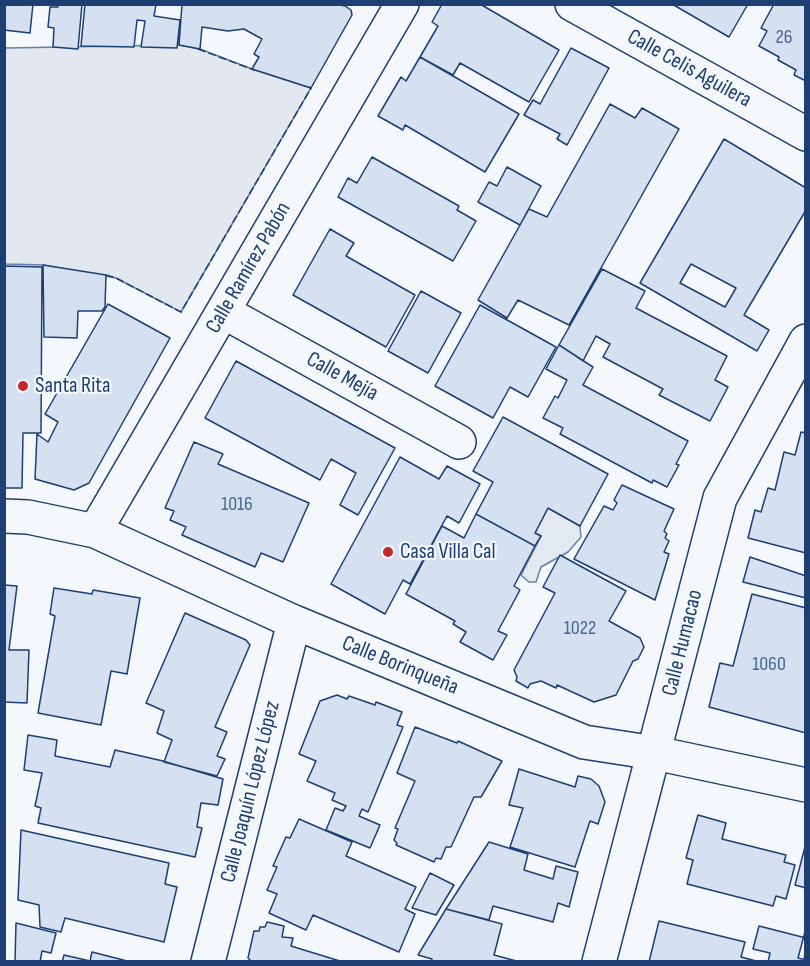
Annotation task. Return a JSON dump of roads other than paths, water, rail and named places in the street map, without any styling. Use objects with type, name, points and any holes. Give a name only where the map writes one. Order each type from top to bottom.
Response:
[{"type":"street","name":"Calle Ramírez Pabón","points":[[95,531],[402,4]]},
{"type":"street","name":"Calle Celis Aguilera","points":[[572,4],[806,134]]},
{"type":"street","name":"Calle Mejía","points":[[224,312],[459,442]]},
{"type":"street","name":"Calle Humacao","points":[[599,962],[720,498],[800,360]]},
{"type":"street","name":"Calle Borinqueña","points":[[4,516],[28,517],[95,531],[294,622],[584,742],[655,753],[806,785]]},
{"type":"street","name":"Calle Joaquín López López","points":[[208,962],[294,622]]},
{"type":"place","name":"Santa Rita","points":[[23,386]]},
{"type":"place","name":"Casa Villa Cal","points":[[388,552]]}]
